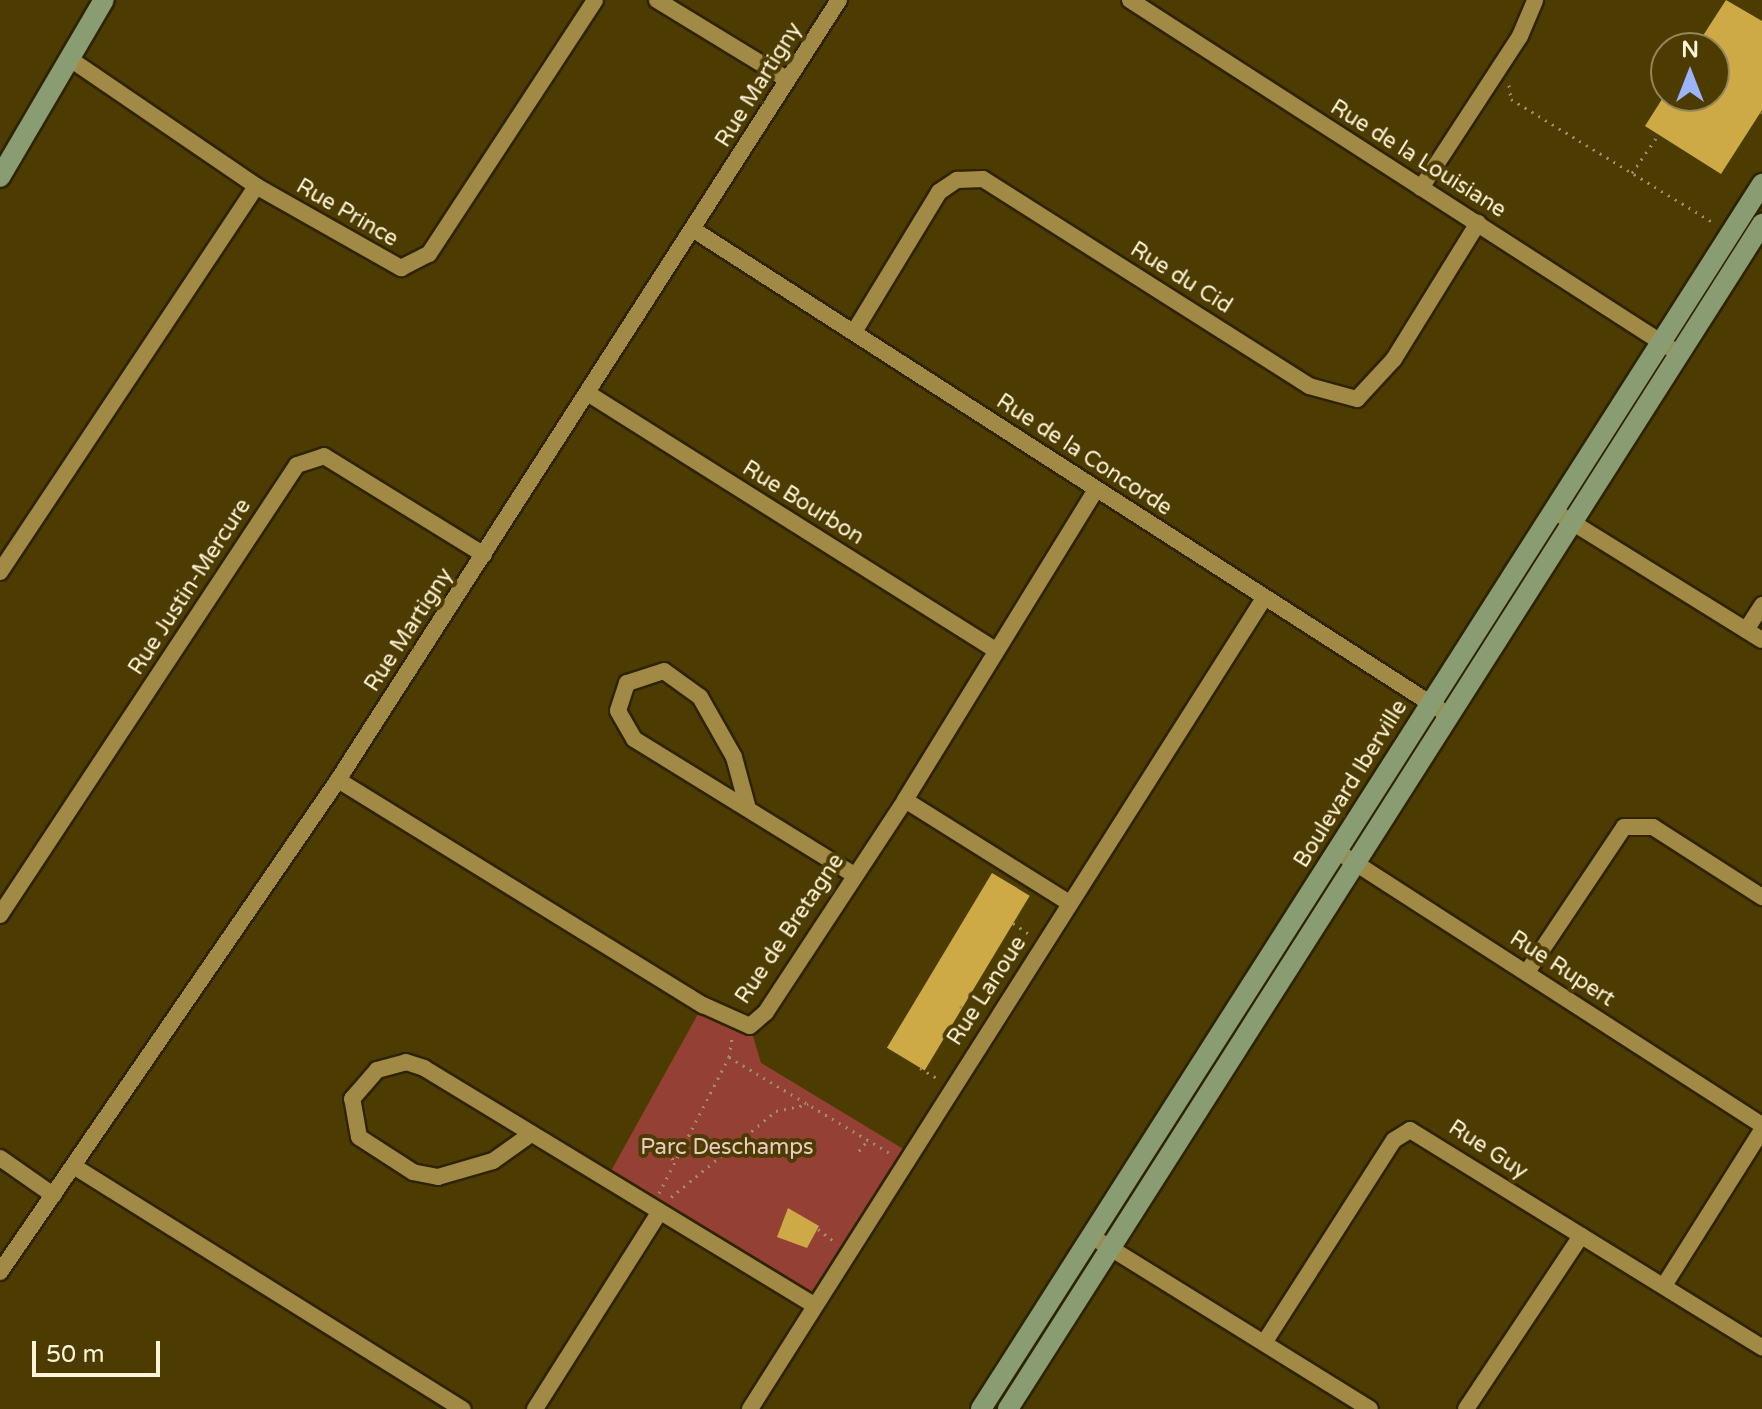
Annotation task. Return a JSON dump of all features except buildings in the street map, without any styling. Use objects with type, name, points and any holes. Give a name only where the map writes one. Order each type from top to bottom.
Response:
[{"type":"street","points":[[0,177],[73,61],[104,0]]},
{"type":"street","name":"Rue Prince","points":[[73,61],[256,186],[384,262],[412,264],[429,254],[595,0]]},
{"type":"street","points":[[657,0],[788,80]]},
{"type":"street","name":"Rue Martigny","points":[[0,1272],[338,780],[589,394],[839,0]]},
{"type":"street","name":"Rue de la Louisiane","points":[[1130,0],[1681,356]]},
{"type":"street","points":[[1421,188],[1520,36],[1535,0]]},
{"type":"street","name":"Rue du Cid","points":[[854,332],[939,192],[957,180],[983,179],[1309,386],[1357,399],[1394,359],[1478,223]]},
{"type":"street","name":"Boulevard Iberville","points":[[1008,1409],[1346,857],[1431,702],[1762,184]]},
{"type":"street","points":[[0,572],[256,186]]},
{"type":"street","name":"Boulevard Iberville","points":[[981,1409],[1091,1236],[1346,857],[1450,716],[1762,224]]},
{"type":"street","name":"Rue de la Concorde","points":[[694,230],[1450,716]]},
{"type":"street","name":"Rue Bourbon","points":[[589,394],[993,648]]},
{"type":"street","name":"Rue Justin-Mercure","points":[[0,915],[297,465],[324,456],[484,555]]},
{"type":"street","name":"Rue de Bretagne","points":[[338,780],[734,1023],[750,1026],[766,1012],[853,874],[905,800],[993,648],[1096,489]]},
{"type":"street","points":[[1553,511],[1762,640]]},
{"type":"street","name":"Rue Lanoue","points":[[750,1409],[904,1161],[1264,598]]},
{"type":"street","points":[[1746,630],[1762,605]]},
{"type":"street","points":[[747,805],[734,757],[700,697],[664,671],[627,683],[621,726],[853,874]]},
{"type":"street","points":[[905,800],[1069,903]]},
{"type":"street","points":[[1527,972],[1624,827],[1653,827],[1762,897]]},
{"type":"street","name":"Rue Rupert","points":[[1346,857],[1527,972],[1762,1128]]},
{"type":"street","points":[[531,1134],[479,1167],[438,1177],[413,1172],[359,1137],[352,1099],[377,1070],[406,1062],[531,1134],[814,1305]]},
{"type":"street","points":[[1665,1284],[1762,1128]]},
{"type":"street","name":"Rue Guy","points":[[1264,1343],[1394,1140],[1410,1130],[1665,1284],[1762,1347]]},
{"type":"street","points":[[0,1158],[53,1195]]},
{"type":"street","points":[[75,1167],[463,1409]]},
{"type":"street","points":[[535,1409],[659,1213]]},
{"type":"street","points":[[1091,1236],[1370,1409]]},
{"type":"street","points":[[1466,1409],[1581,1236]]},
{"type":"path","points":[[1507,77],[1511,99],[1730,233]]},
{"type":"path","points":[[1632,173],[1659,134]]},
{"type":"path","points":[[1013,923],[1043,944]]},
{"type":"path","points":[[960,1006],[990,1027]]},
{"type":"path","points":[[734,1023],[729,1057],[653,1203],[668,1200],[776,1111],[809,1104]]},
{"type":"path","points":[[729,1057],[904,1161]]},
{"type":"path","points":[[920,1068],[951,1088]]},
{"type":"path","points":[[859,1151],[868,1140]]},
{"type":"path","points":[[668,1151],[675,1163]]},
{"type":"path","points":[[818,1229],[847,1252]]},
{"type":"green space","name":"Parc Deschamps","points":[[703,1005],[750,1026],[761,1063],[910,1153],[814,1305],[606,1180]]}]
